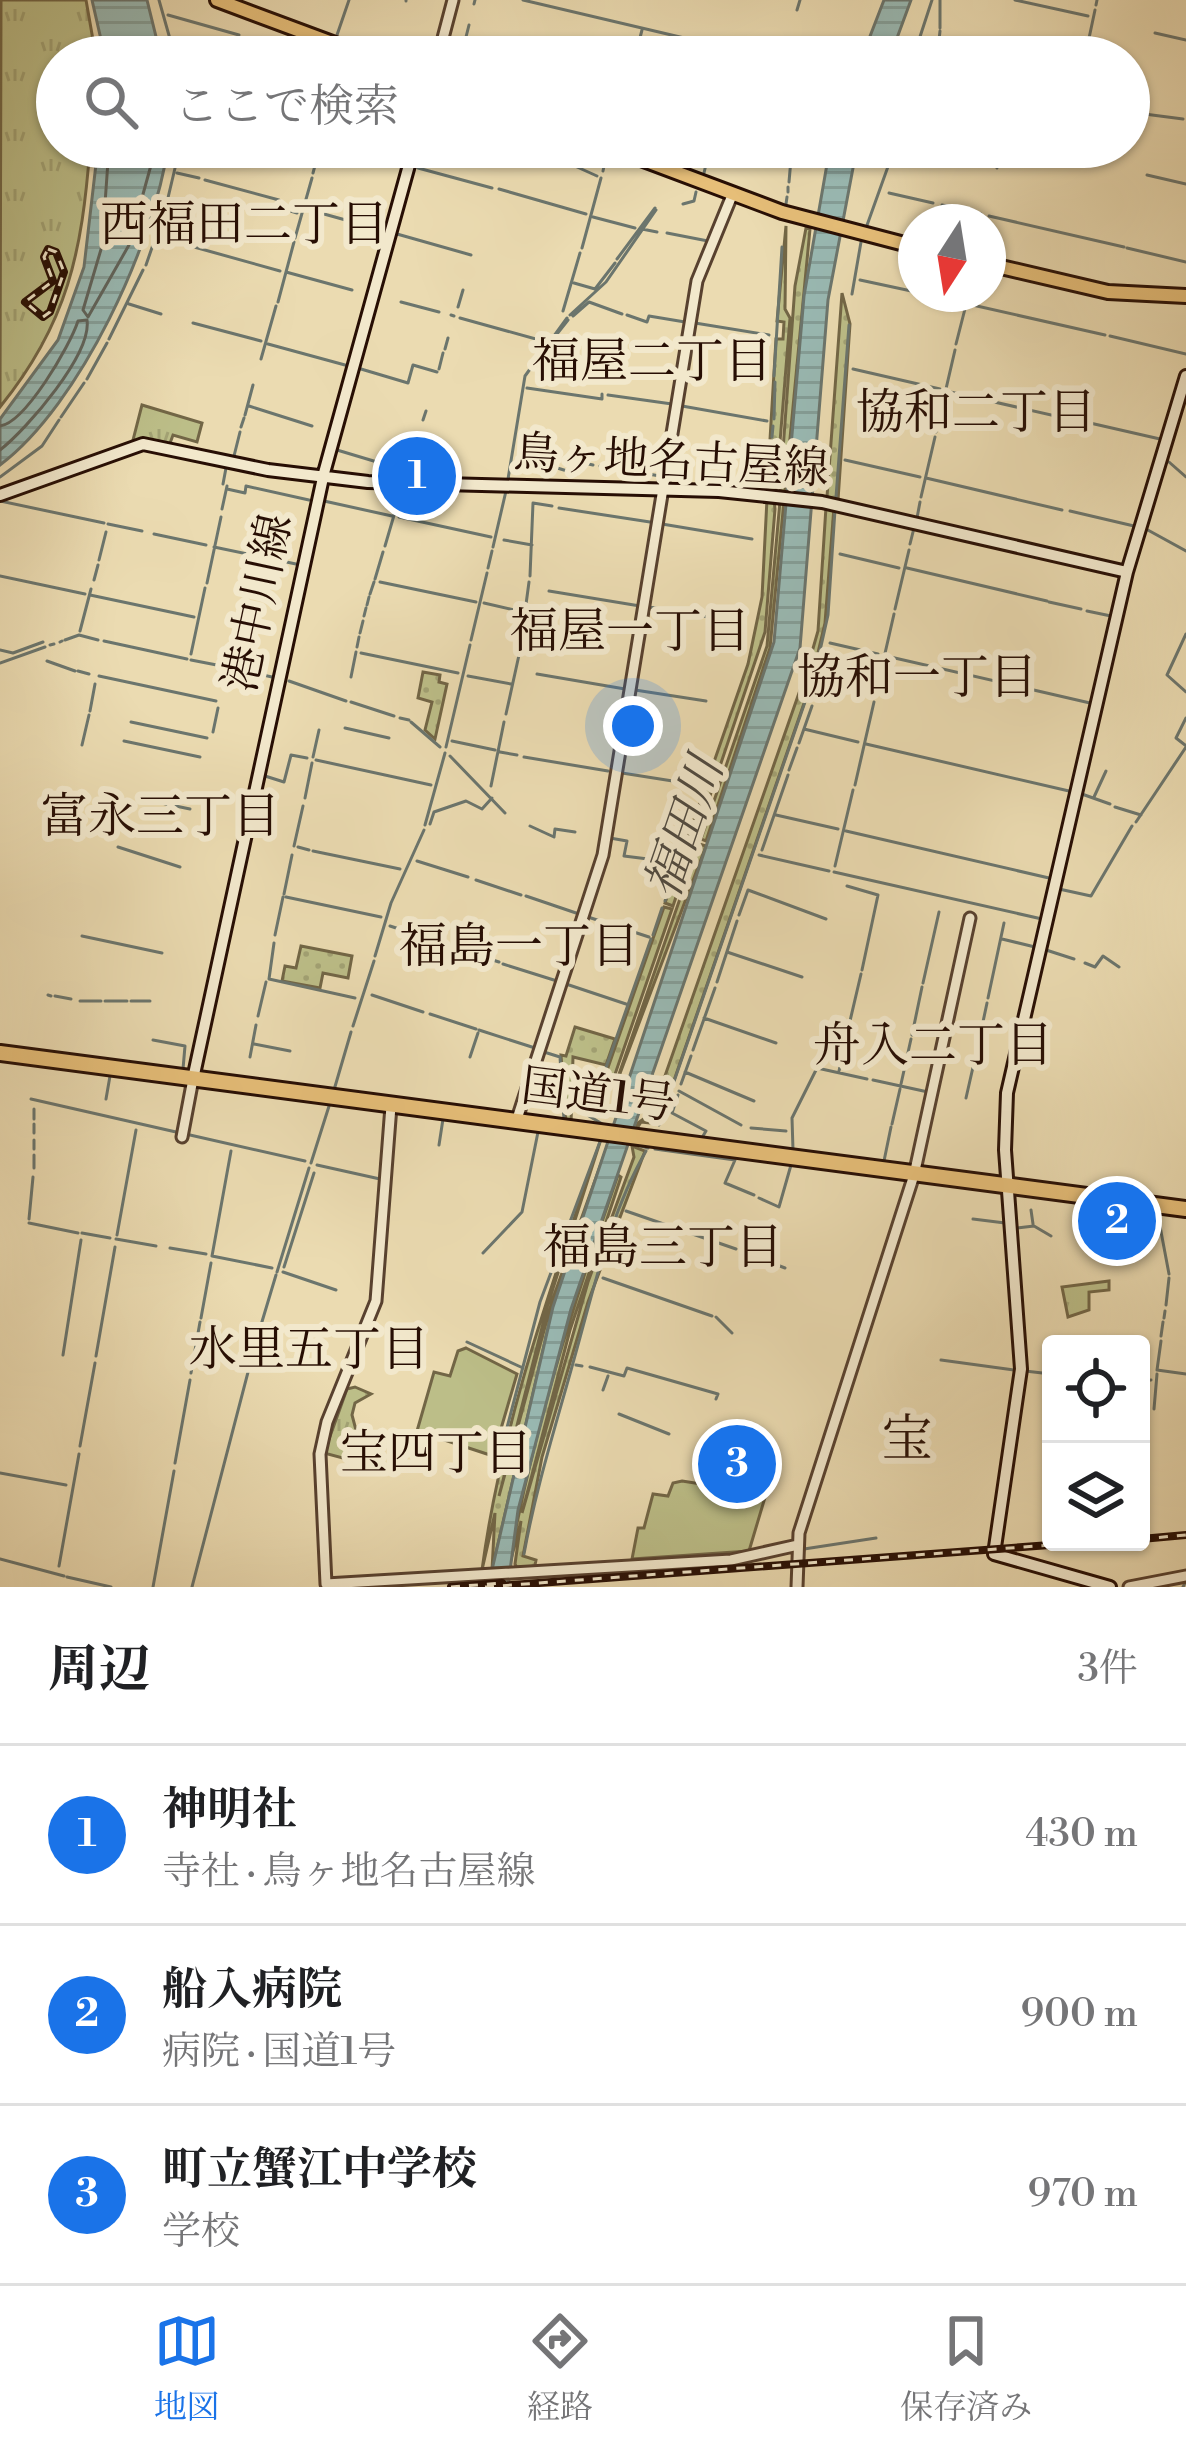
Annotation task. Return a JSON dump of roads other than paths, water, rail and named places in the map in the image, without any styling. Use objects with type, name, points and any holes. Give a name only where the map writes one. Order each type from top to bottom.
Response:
[{"type":"highway","name":"国道1号","points":[[0,1053],[1186,1209]]},
{"type":"main road","points":[[218,0],[314,36]]},
{"type":"main road","name":"港中川線","points":[[194,1079],[324,472],[408,168]]},
{"type":"main road","points":[[666,168],[808,220],[898,243]]},
{"type":"main road","points":[[1006,268],[1108,292],[1186,296]]},
{"type":"main road","points":[[1111,1587],[994,1554],[1021,1365],[1006,1112],[1013,1061],[1127,572],[1186,376]]},
{"type":"main road","name":"鳥ヶ地名古屋線","points":[[0,495],[137,444],[268,470],[324,472],[406,484],[663,490],[822,502],[1127,572]]},
{"type":"street","points":[[444,36],[453,0]]},
{"type":"street","points":[[516,1122],[602,858],[697,281],[733,193]]},
{"type":"street","points":[[797,1587],[798,1545],[914,1175],[970,918]]},
{"type":"street","points":[[182,1137],[194,1079]]},
{"type":"street","points":[[391,1106],[376,1301],[327,1422],[320,1454],[326,1585],[730,1561],[798,1545]]},
{"type":"street","points":[[1129,1587],[1186,1576]]},
{"type":"water","points":[[92,0],[147,0],[156,36],[100,36]]},
{"type":"water","points":[[884,0],[911,0],[898,36],[870,36]]},
{"type":"water","points":[[96,168],[164,168],[130,274],[85,363],[30,438],[0,465],[0,419],[58,340],[84,267]]},
{"type":"water","points":[[826,168],[853,168],[828,300],[800,648],[571,1309],[518,1510],[508,1586],[488,1587],[553,1307],[774,642],[804,296]]},
{"type":"waterway","points":[[159,0],[169,36]]},
{"type":"waterway","points":[[337,35],[349,0]]},
{"type":"waterway","points":[[474,4],[475,0]]},
{"type":"waterway","points":[[523,0],[676,36]]},
{"type":"waterway","points":[[797,10],[800,0]]},
{"type":"waterway","points":[[920,36],[932,0]]},
{"type":"waterway","points":[[940,0],[940,28]]},
{"type":"waterway","points":[[1015,0],[1088,16]]},
{"type":"waterway","points":[[1096,5],[1097,0]]},
{"type":"waterway","points":[[1089,36],[1095,10]]},
{"type":"waterway","points":[[168,15],[239,35]]},
{"type":"waterway","points":[[466,36],[469,25]]},
{"type":"waterway","points":[[640,36],[642,30]]},
{"type":"waterway","points":[[939,36],[940,31]]},
{"type":"waterway","points":[[1155,33],[1186,40]]},
{"type":"waterway","points":[[1150,115],[1183,119]]},
{"type":"waterway","points":[[167,202],[175,168]]},
{"type":"waterway","points":[[313,173],[314,168]]},
{"type":"waterway","points":[[418,168],[492,188]]},
{"type":"waterway","points":[[579,168],[597,176]]},
{"type":"waterway","points":[[704,173],[705,168]]},
{"type":"waterway","points":[[789,182],[790,168]]},
{"type":"waterway","points":[[866,228],[887,168]]},
{"type":"waterway","points":[[177,173],[199,178]]},
{"type":"waterway","points":[[1147,175],[1186,184]]},
{"type":"waterway","points":[[295,238],[312,178]]},
{"type":"waterway","points":[[582,248],[601,178]]},
{"type":"waterway","points":[[205,180],[279,200],[277,207],[297,213]]},
{"type":"waterway","points":[[788,187],[788,192]]},
{"type":"waterway","points":[[499,189],[586,214]]},
{"type":"waterway","points":[[683,204],[694,201],[696,192]]},
{"type":"waterway","points":[[889,193],[933,203]]},
{"type":"waterway","points":[[786,204],[787,197]]},
{"type":"waterway","points":[[146,265],[166,207]]},
{"type":"waterway","points":[[617,259],[655,208]]},
{"type":"waterway","points":[[306,209],[360,224]]},
{"type":"waterway","points":[[570,315],[606,282],[656,210]]},
{"type":"waterway","points":[[593,217],[635,228]]},
{"type":"waterway","points":[[1006,220],[1124,247]]},
{"type":"waterway","points":[[642,229],[657,232]]},
{"type":"waterway","points":[[667,233],[708,241]]},
{"type":"waterway","points":[[397,234],[471,255]]},
{"type":"waterway","points":[[160,237],[181,243]]},
{"type":"waterway","points":[[278,302],[294,242]]},
{"type":"waterway","points":[[852,294],[861,242]]},
{"type":"waterway","points":[[187,245],[280,271]]},
{"type":"waterway","points":[[774,376],[782,247]]},
{"type":"waterway","points":[[1127,248],[1186,262]]},
{"type":"waterway","points":[[563,311],[580,253]]},
{"type":"waterway","points":[[574,283],[595,289],[615,263]]},
{"type":"waterway","points":[[109,339],[143,270]]},
{"type":"waterway","points":[[286,272],[352,290]]},
{"type":"waterway","points":[[860,280],[898,288]]},
{"type":"waterway","points":[[458,307],[463,290]]},
{"type":"waterway","points":[[401,302],[439,312]]},
{"type":"waterway","points":[[573,316],[589,302],[622,314]]},
{"type":"waterway","points":[[129,304],[161,314]]},
{"type":"waterway","points":[[261,359],[276,306]]},
{"type":"waterway","points":[[956,344],[964,312]]},
{"type":"waterway","points":[[1003,312],[1105,335]]},
{"type":"waterway","points":[[627,315],[647,322],[649,316],[685,322]]},
{"type":"waterway","points":[[460,318],[543,341]]},
{"type":"waterway","points":[[508,479],[525,376],[567,318]]},
{"type":"waterway","points":[[538,358],[568,320]]},
{"type":"waterway","points":[[193,323],[261,341]]},
{"type":"waterway","points":[[695,323],[769,335]]},
{"type":"waterway","points":[[836,497],[849,325]]},
{"type":"waterway","points":[[1110,336],[1186,354]]},
{"type":"waterway","points":[[445,349],[448,338]]},
{"type":"waterway","points":[[87,379],[107,343]]},
{"type":"waterway","points":[[268,344],[345,365]]},
{"type":"waterway","points":[[936,432],[955,350]]},
{"type":"waterway","points":[[439,369],[443,353]]},
{"type":"waterway","points":[[361,369],[408,383],[413,365],[437,372]]},
{"type":"waterway","points":[[853,369],[940,389]]},
{"type":"waterway","points":[[774,419],[775,382]]},
{"type":"waterway","points":[[61,417],[84,383]]},
{"type":"waterway","points":[[245,415],[253,385]]},
{"type":"waterway","points":[[527,388],[602,399],[602,394]]},
{"type":"waterway","points":[[946,391],[1082,422]]},
{"type":"waterway","points":[[608,395],[672,404]]},
{"type":"waterway","points":[[249,406],[312,426]]},
{"type":"waterway","points":[[682,406],[767,421]]},
{"type":"waterway","points":[[423,420],[426,411]]},
{"type":"waterway","points":[[241,427],[244,418]]},
{"type":"waterway","points":[[0,477],[42,446],[59,420]]},
{"type":"waterway","points":[[1090,423],[1160,439]]},
{"type":"waterway","points":[[772,437],[773,426]]},
{"type":"waterway","points":[[234,456],[240,432]]},
{"type":"waterway","points":[[921,497],[935,437]]},
{"type":"waterway","points":[[769,468],[772,441]]},
{"type":"waterway","points":[[380,463],[407,472],[416,443]]},
{"type":"waterway","points":[[337,450],[377,462]]},
{"type":"waterway","points":[[531,460],[577,474],[579,462],[593,465]]},
{"type":"waterway","points":[[845,460],[920,477]]},
{"type":"waterway","points":[[1169,462],[1186,477]]},
{"type":"waterway","points":[[600,466],[660,476],[659,484]]},
{"type":"waterway","points":[[223,484],[226,468]]},
{"type":"waterway","points":[[767,487],[768,477]]},
{"type":"waterway","points":[[926,478],[1062,510]]},
{"type":"waterway","points":[[222,509],[227,486]]},
{"type":"waterway","points":[[227,489],[245,493],[246,486],[309,500]]},
{"type":"waterway","points":[[385,546],[402,488]]},
{"type":"waterway","points":[[493,547],[506,491]]},
{"type":"waterway","points":[[0,501],[104,523]]},
{"type":"waterway","points":[[324,501],[392,516]]},
{"type":"waterway","points":[[917,518],[920,502]]},
{"type":"waterway","points":[[530,576],[533,503],[552,506]]},
{"type":"waterway","points":[[559,508],[650,522]]},
{"type":"waterway","points":[[659,1125],[815,673],[828,615],[835,510]]},
{"type":"waterway","points":[[1070,511],[1134,526]]},
{"type":"waterway","points":[[207,583],[221,517]]},
{"type":"waterway","points":[[399,517],[491,537]]},
{"type":"waterway","points":[[108,524],[142,531]]},
{"type":"waterway","points":[[662,524],[752,539]]},
{"type":"waterway","points":[[910,544],[914,528]]},
{"type":"waterway","points":[[1146,529],[1186,551]]},
{"type":"waterway","points":[[99,560],[106,532]]},
{"type":"waterway","points":[[154,534],[206,545]]},
{"type":"waterway","points":[[504,540],[532,545]]},
{"type":"waterway","points":[[214,547],[296,564]]},
{"type":"waterway","points":[[895,609],[909,550]]},
{"type":"waterway","points":[[488,568],[492,551]]},
{"type":"waterway","points":[[375,579],[383,552]]},
{"type":"waterway","points":[[840,554],[899,568]]},
{"type":"waterway","points":[[94,580],[98,565]]},
{"type":"waterway","points":[[907,568],[1047,601]]},
{"type":"waterway","points":[[471,640],[487,573]]},
{"type":"waterway","points":[[0,576],[85,594]]},
{"type":"waterway","points":[[370,594],[374,582]]},
{"type":"waterway","points":[[380,582],[476,602]]},
{"type":"waterway","points":[[520,649],[529,582]]},
{"type":"waterway","points":[[191,654],[205,588]]},
{"type":"waterway","points":[[80,631],[91,589]]},
{"type":"waterway","points":[[549,591],[640,606]]},
{"type":"waterway","points":[[90,595],[194,617]]},
{"type":"waterway","points":[[367,605],[369,597]]},
{"type":"waterway","points":[[1049,602],[1081,609]]},
{"type":"waterway","points":[[484,603],[523,612]]},
{"type":"waterway","points":[[649,607],[732,621]]},
{"type":"waterway","points":[[364,616],[366,608]]},
{"type":"waterway","points":[[1087,611],[1111,616]]},
{"type":"waterway","points":[[875,697],[894,614]]},
{"type":"waterway","points":[[360,633],[363,621]]},
{"type":"waterway","points":[[1186,634],[1167,675],[1186,692]]},
{"type":"waterway","points":[[65,640],[79,635],[98,640]]},
{"type":"waterway","points":[[357,647],[359,637]]},
{"type":"waterway","points":[[104,641],[187,659]]},
{"type":"waterway","points":[[0,650],[13,653],[43,642]]},
{"type":"waterway","points":[[830,643],[878,654]]},
{"type":"waterway","points":[[50,645],[54,644]]},
{"type":"waterway","points":[[446,747],[470,645]]},
{"type":"waterway","points":[[0,663],[45,647]]},
{"type":"waterway","points":[[351,677],[356,652]]},
{"type":"waterway","points":[[361,653],[458,673]]},
{"type":"waterway","points":[[506,714],[519,655]]},
{"type":"waterway","points":[[886,656],[1021,687]]},
{"type":"waterway","points":[[191,660],[227,667]]},
{"type":"waterway","points":[[47,661],[75,671]]},
{"type":"waterway","points":[[78,671],[89,674]]},
{"type":"waterway","points":[[245,671],[272,677]]},
{"type":"waterway","points":[[537,674],[625,689]]},
{"type":"waterway","points":[[99,676],[216,701]]},
{"type":"waterway","points":[[468,676],[511,684]]},
{"type":"waterway","points":[[289,681],[346,701]]},
{"type":"waterway","points":[[90,711],[95,684]]},
{"type":"waterway","points":[[1025,688],[1090,703]]},
{"type":"waterway","points":[[635,690],[706,701]]},
{"type":"waterway","points":[[351,702],[394,716]]},
{"type":"waterway","points":[[855,785],[874,702]]},
{"type":"waterway","points":[[799,743],[812,706]]},
{"type":"waterway","points":[[213,732],[218,708]]},
{"type":"waterway","points":[[82,745],[89,715]]},
{"type":"waterway","points":[[400,718],[409,720]]},
{"type":"waterway","points":[[1185,745],[1176,738],[1186,718]]},
{"type":"waterway","points":[[131,722],[207,738]]},
{"type":"waterway","points":[[411,722],[440,747]]},
{"type":"waterway","points":[[491,786],[504,722]]},
{"type":"waterway","points":[[345,728],[389,738]]},
{"type":"waterway","points":[[804,729],[858,742]]},
{"type":"waterway","points":[[313,757],[319,730]]},
{"type":"waterway","points":[[124,741],[200,757]]},
{"type":"waterway","points":[[452,741],[495,750]]},
{"type":"waterway","points":[[866,744],[1069,791]]},
{"type":"waterway","points":[[1136,822],[1186,747]]},
{"type":"waterway","points":[[789,770],[797,748]]},
{"type":"waterway","points":[[500,752],[517,755]]},
{"type":"waterway","points":[[425,825],[445,753]]},
{"type":"waterway","points":[[265,776],[284,782],[291,755],[307,758]]},
{"type":"waterway","points":[[450,756],[505,813]]},
{"type":"waterway","points":[[524,757],[608,771]]},
{"type":"waterway","points":[[316,760],[431,785]]},
{"type":"waterway","points":[[305,798],[312,763]]},
{"type":"waterway","points":[[1094,797],[1106,771]]},
{"type":"waterway","name":"福田川","points":[[622,773],[679,782]]},
{"type":"waterway","points":[[762,850],[788,775]]},
{"type":"waterway","points":[[835,866],[853,790]]},
{"type":"waterway","points":[[1079,793],[1110,804]]},
{"type":"waterway","points":[[137,798],[190,809]]},
{"type":"waterway","points":[[430,824],[434,812],[466,801],[482,809],[492,798]]},
{"type":"waterway","points":[[294,846],[303,806]]},
{"type":"waterway","points":[[1115,807],[1141,815]]},
{"type":"waterway","points":[[776,815],[838,829]]},
{"type":"waterway","points":[[530,826],[554,837],[555,829],[575,832]]},
{"type":"waterway","points":[[1059,889],[1091,896],[1132,826]]},
{"type":"waterway","points":[[375,956],[391,903],[424,830]]},
{"type":"waterway","points":[[846,831],[1049,878]]},
{"type":"waterway","name":"福田川","points":[[610,838],[627,841],[624,856],[656,860]]},
{"type":"waterway","points":[[118,847],[180,867]]},
{"type":"waterway","points":[[298,847],[309,850]]},
{"type":"waterway","points":[[313,851],[400,869]]},
{"type":"waterway","points":[[284,894],[292,855]]},
{"type":"waterway","points":[[759,855],[829,871]]},
{"type":"waterway","points":[[417,861],[468,877]]},
{"type":"waterway","name":"福田川","points":[[665,865],[676,868],[665,901]]},
{"type":"waterway","points":[[834,872],[1042,919]]},
{"type":"waterway","points":[[476,880],[521,895]]},
{"type":"waterway","points":[[847,886],[878,895],[862,970]]},
{"type":"waterway","points":[[739,915],[748,890],[826,919]]},
{"type":"waterway","points":[[526,896],[579,914]]},
{"type":"waterway","points":[[275,935],[283,897]]},
{"type":"waterway","points":[[286,897],[381,917]]},
{"type":"waterway","name":"福田川","points":[[653,935],[662,908]]},
{"type":"waterway","points":[[923,983],[939,912]]},
{"type":"waterway","points":[[588,917],[649,937]]},
{"type":"waterway","points":[[717,982],[737,921]]},
{"type":"waterway","points":[[988,998],[1004,923]]},
{"type":"waterway","points":[[390,926],[445,944]]},
{"type":"waterway","points":[[82,936],[162,953]]},
{"type":"waterway","points":[[604,1125],[589,1116],[651,939]]},
{"type":"waterway","points":[[1002,939],[1035,947]]},
{"type":"waterway","points":[[274,943],[269,979],[355,998]]},
{"type":"waterway","points":[[454,948],[499,962]]},
{"type":"waterway","points":[[1043,949],[1074,959]]},
{"type":"waterway","points":[[727,952],[802,977]]},
{"type":"waterway","points":[[1085,963],[1095,967],[1103,956],[1119,967]]},
{"type":"waterway","points":[[353,1026],[374,961]]},
{"type":"waterway","points":[[503,964],[557,981]]},
{"type":"waterway","points":[[850,1021],[861,974]]},
{"type":"waterway","points":[[258,1016],[266,982]]},
{"type":"waterway","points":[[566,984],[626,1004]]},
{"type":"waterway","points":[[912,1035],[922,987]]},
{"type":"waterway","points":[[693,1050],[715,988]]},
{"type":"waterway","points":[[372,995],[423,1012]]},
{"type":"waterway","points":[[55,996],[71,999]]},
{"type":"waterway","points":[[80,1001],[101,1001]]},
{"type":"waterway","points":[[105,1001],[127,1001]]},
{"type":"waterway","points":[[131,1001],[150,1001]]},
{"type":"waterway","points":[[977,1050],[987,1003]]},
{"type":"waterway","points":[[430,1014],[476,1029]]},
{"type":"waterway","points":[[704,1018],[776,1043]]},
{"type":"waterway","points":[[250,1057],[256,1025]]},
{"type":"waterway","points":[[839,1071],[849,1026]]},
{"type":"waterway","points":[[479,1030],[535,1048]]},
{"type":"waterway","points":[[334,1090],[351,1032]]},
{"type":"waterway","points":[[470,1057],[478,1033]]},
{"type":"waterway","points":[[901,1084],[911,1039]]},
{"type":"waterway","points":[[153,1040],[185,1046],[183,1069]]},
{"type":"waterway","points":[[254,1044],[290,1051]]},
{"type":"waterway","points":[[544,1052],[560,1057],[564,1120]]},
{"type":"waterway","points":[[966,1098],[976,1054]]},
{"type":"waterway","points":[[681,1084],[691,1056]]},
{"type":"waterway","points":[[793,1150],[792,1118],[817,1068],[867,1079]]},
{"type":"waterway","points":[[685,1072],[754,1101]]},
{"type":"waterway","points":[[106,1099],[110,1076]]},
{"type":"waterway","points":[[873,1080],[928,1092]]},
{"type":"waterway","points":[[892,1124],[900,1089]]},
{"type":"waterway","points":[[679,1091],[741,1125]]},
{"type":"waterway","points":[[678,1095],[672,1113],[706,1131],[703,1136]]},
{"type":"waterway","points":[[31,1099],[176,1132]]},
{"type":"waterway","points":[[311,1163],[330,1103]]},
{"type":"waterway","points":[[34,1109],[34,1119]]},
{"type":"waterway","points":[[439,1145],[443,1119]]},
{"type":"waterway","points":[[34,1124],[34,1133]]},
{"type":"waterway","points":[[884,1161],[891,1127]]},
{"type":"waterway","points":[[751,1128],[786,1131]]},
{"type":"waterway","points":[[117,1235],[136,1130]]},
{"type":"waterway","points":[[483,1253],[522,1212],[538,1132]]},
{"type":"waterway","points":[[190,1135],[305,1161]]},
{"type":"waterway","points":[[499,1458],[540,1302],[601,1139]]},
{"type":"waterway","points":[[34,1140],[34,1149]]},
{"type":"waterway","points":[[634,1144],[648,1148]]},
{"type":"waterway","points":[[655,1149],[735,1160],[725,1183],[754,1195]]},
{"type":"waterway","points":[[231,1151],[212,1256],[272,1268]]},
{"type":"waterway","points":[[524,1554],[603,1255],[646,1151]]},
{"type":"waterway","points":[[34,1155],[34,1168]]},
{"type":"waterway","points":[[317,1165],[380,1179],[381,1163]]},
{"type":"waterway","points":[[759,1198],[779,1207],[791,1165]]},
{"type":"waterway","points":[[277,1272],[309,1168]]},
{"type":"waterway","points":[[284,1267],[314,1173]]},
{"type":"waterway","points":[[29,1219],[33,1177]]},
{"type":"waterway","points":[[1031,1210],[1033,1224]]},
{"type":"waterway","points":[[626,1211],[736,1249]]},
{"type":"waterway","points":[[1158,1212],[1159,1218]]},
{"type":"waterway","points":[[973,1219],[1005,1223]]},
{"type":"waterway","points":[[1159,1221],[1169,1274]]},
{"type":"waterway","points":[[29,1223],[78,1233]]},
{"type":"waterway","points":[[1017,1228],[1034,1226],[1051,1236]]},
{"type":"waterway","points":[[82,1233],[110,1238]]},
{"type":"waterway","points":[[116,1239],[156,1246]]},
{"type":"waterway","points":[[63,1355],[81,1240]]},
{"type":"waterway","points":[[96,1356],[115,1247]]},
{"type":"waterway","points":[[170,1248],[206,1254]]},
{"type":"waterway","points":[[741,1251],[785,1268]]},
{"type":"waterway","points":[[201,1318],[211,1263]]},
{"type":"waterway","points":[[283,1272],[336,1290]]},
{"type":"waterway","points":[[261,1325],[276,1275]]},
{"type":"waterway","points":[[603,1278],[712,1316]]},
{"type":"waterway","points":[[1166,1305],[1169,1278]]},
{"type":"waterway","points":[[1164,1318],[1165,1311]]},
{"type":"waterway","points":[[716,1317],[732,1333]]},
{"type":"waterway","points":[[191,1373],[200,1322]]},
{"type":"waterway","points":[[1161,1336],[1163,1322]]},
{"type":"waterway","points":[[192,1587],[259,1330]]},
{"type":"waterway","points":[[1161,1341],[1157,1370],[1186,1374]]},
{"type":"waterway","points":[[467,1342],[523,1368]]},
{"type":"waterway","points":[[941,1360],[1014,1370]]},
{"type":"waterway","points":[[80,1446],[95,1363]]},
{"type":"waterway","points":[[576,1365],[582,1366]]},
{"type":"waterway","points":[[590,1367],[624,1376],[627,1368],[718,1394],[716,1399]]},
{"type":"waterway","points":[[1025,1371],[1042,1373]]},
{"type":"waterway","points":[[1154,1409],[1157,1374]]},
{"type":"waterway","points":[[603,1390],[608,1376]]},
{"type":"waterway","points":[[175,1463],[190,1380]]},
{"type":"waterway","points":[[619,1414],[669,1434]]},
{"type":"waterway","points":[[59,1566],[79,1454]]},
{"type":"waterway","points":[[153,1587],[174,1471]]},
{"type":"waterway","points":[[0,1473],[66,1485]]},
{"type":"waterway","points":[[804,1549],[876,1538]]},
{"type":"waterway","points":[[0,1559],[64,1576]]},
{"type":"waterway","points":[[67,1577],[111,1587]]},
{"type":"waterway","points":[[1183,1587],[1186,1581]]},
{"type":"railway","points":[[48,249],[56,252],[64,272],[50,312],[43,317],[25,302],[53,281],[44,257],[48,249]]},
{"type":"railway","points":[[1150,1538],[1186,1535]]},
{"type":"railway","points":[[485,1587],[1042,1546]]},
{"type":"railway","points":[[451,1587],[502,1583]]},
{"type":"place","name":"神明社","points":[[417,476]]},
{"type":"place","name":"船入病院","points":[[1117,1221]]},
{"type":"place","name":"町立蟹江中学校","points":[[737,1464]]},
{"type":"district","name":"西福田二丁目","points":[[244,226]]},
{"type":"district","name":"福屋二丁目","points":[[652,363]]},
{"type":"district","name":"協和二丁目","points":[[976,414]]},
{"type":"district","name":"福屋一丁目","points":[[630,633]]},
{"type":"district","name":"協和一丁目","points":[[917,679]]},
{"type":"district","name":"富永三丁目","points":[[160,818]]},
{"type":"district","name":"福島一丁目","points":[[519,948]]},
{"type":"district","name":"舟入二丁目","points":[[933,1047]]},
{"type":"district","name":"福島三丁目","points":[[663,1249]]},
{"type":"district","name":"水里五丁目","points":[[309,1351]]},
{"type":"district","name":"宝","points":[[907,1441]]},
{"type":"district","name":"宝四丁目","points":[[436,1455]]}]
